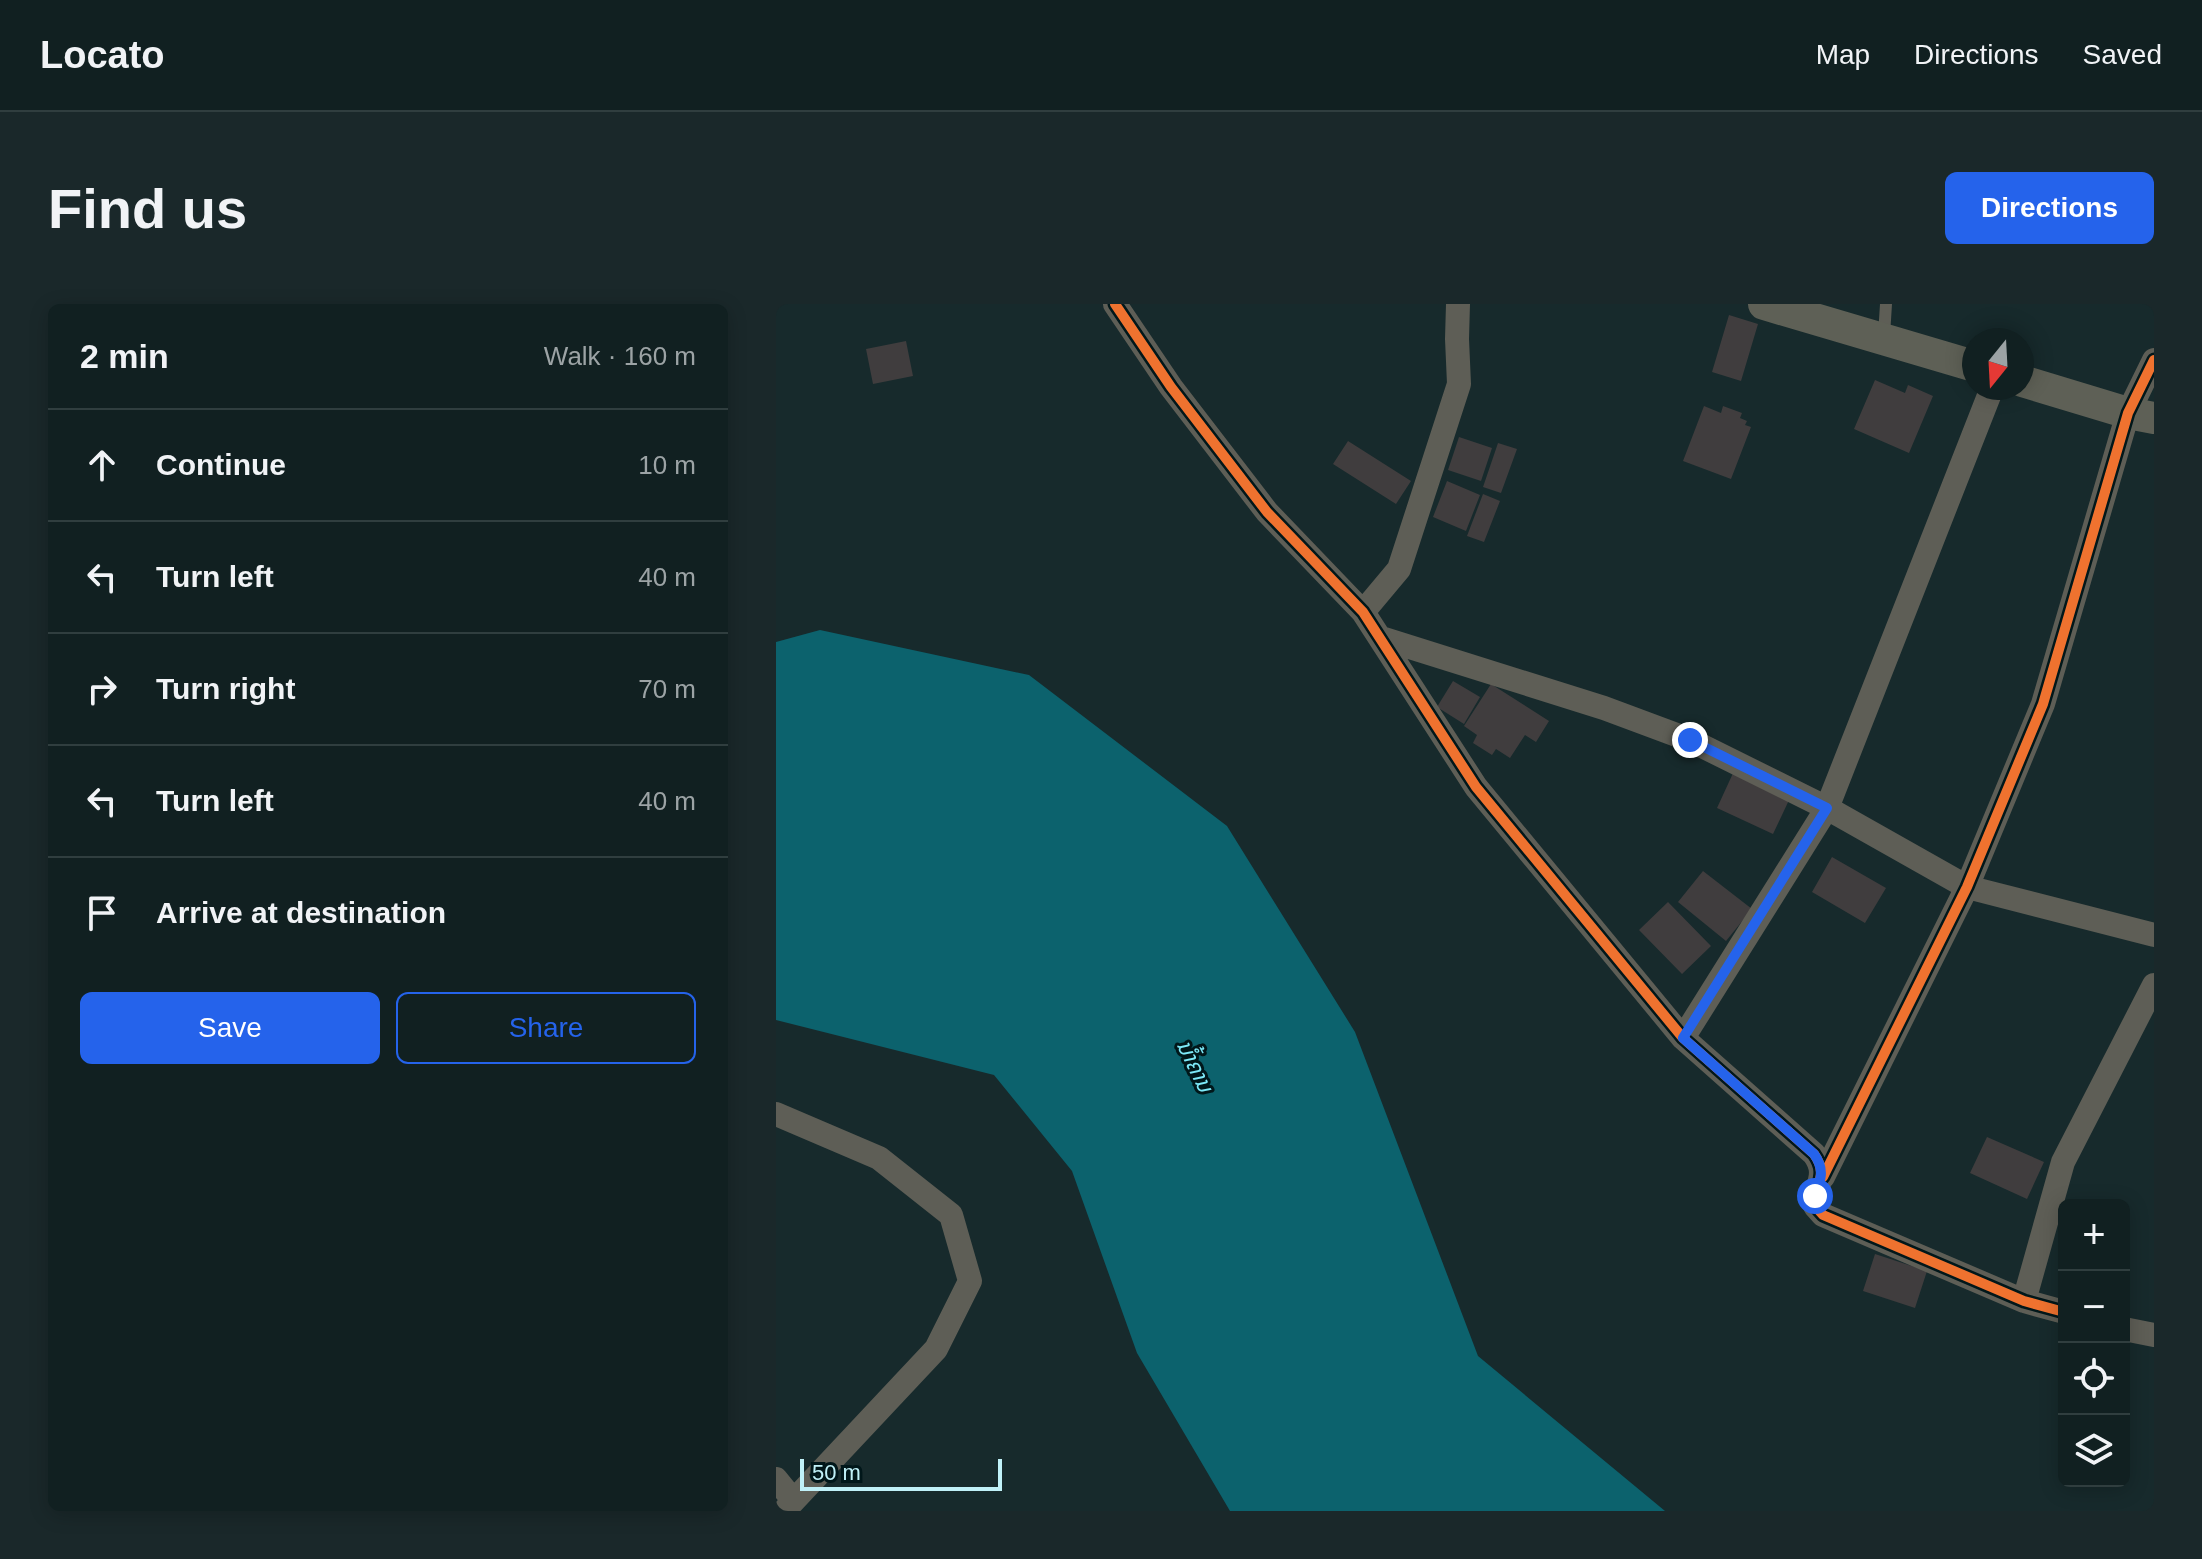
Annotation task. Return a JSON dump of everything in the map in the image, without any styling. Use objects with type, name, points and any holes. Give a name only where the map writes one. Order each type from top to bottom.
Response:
[{"type":"street","points":[[1115,304],[1171,387],[1267,512],[1363,612],[1476,787],[1683,1038],[1814,1154],[1823,1177]]},
{"type":"street","points":[[1363,612],[1399,569],[1459,384],[1458,304]]},
{"type":"street","points":[[1780,306],[1962,362]]},
{"type":"street","points":[[2058,1310],[2024,1301],[1823,1215],[1815,1206],[1815,1196],[1967,887],[2043,704],[2141,416],[2154,360]]},
{"type":"street","points":[[2034,385],[2141,416]]},
{"type":"street","points":[[1683,1038],[1827,808],[1987,400]]},
{"type":"street","points":[[1381,638],[1604,708],[1690,740],[1827,808],[1967,887],[2154,935]]},
{"type":"street","points":[[2024,1301],[2063,1162],[2154,985]]},
{"type":"street","points":[[776,1114],[879,1158],[951,1215],[970,1281],[936,1349],[788,1506],[776,1479]]},
{"type":"street","points":[[2130,1330],[2154,1335]]},
{"type":"lane","points":[[1884,339],[1886,304]]},
{"type":"water","name":"ນ້ຳຄານ","points":[[820,630],[1029,675],[1227,826],[1355,1032],[1478,1356],[1665,1511],[1230,1511],[1137,1353],[1072,1171],[994,1075],[776,1020],[776,642]]},
{"type":"building","points":[[1729,315],[1758,324],[1741,381],[1712,372]]},
{"type":"building","points":[[906,341],[913,376],[873,384],[866,349]]},
{"type":"building","points":[[1875,380],[1905,393],[1908,385],[1933,396],[1909,453],[1854,429]]},
{"type":"building","points":[[1704,406],[1721,413],[1723,406],[1742,413],[1740,418],[1751,427],[1731,479],[1683,461]]},
{"type":"building","points":[[1459,437],[1492,448],[1481,481],[1448,470]]},
{"type":"building","points":[[1348,441],[1411,481],[1396,504],[1333,464]]},
{"type":"building","points":[[1498,443],[1517,449],[1501,493],[1483,487]]},
{"type":"building","points":[[1447,481],[1480,495],[1466,531],[1433,517]]},
{"type":"building","points":[[1483,494],[1500,501],[1484,542],[1467,536]]},
{"type":"building","points":[[1453,681],[1480,697],[1464,724],[1437,707]]},
{"type":"building","points":[[1491,684],[1549,721],[1536,742],[1525,735],[1510,758],[1496,749],[1492,755],[1473,743],[1477,735],[1464,726]]},
{"type":"building","points":[[1734,771],[1790,798],[1773,834],[1717,808]]},
{"type":"building","points":[[1832,857],[1886,888],[1865,923],[1812,892]]},
{"type":"building","points":[[1703,871],[1752,909],[1726,941],[1678,902]]},
{"type":"building","points":[[1668,902],[1711,946],[1682,974],[1639,930]]},
{"type":"building","points":[[1987,1137],[2044,1162],[2027,1199],[1970,1173]]},
{"type":"building","points":[[1875,1254],[1927,1271],[1915,1308],[1863,1291]]},
{"type":"cycle path","points":[[1115,304],[1171,387],[1267,512],[1363,612],[1476,787],[1683,1038],[1814,1154],[1821,1174],[1815,1206],[1823,1215],[2024,1301],[2058,1310]]},
{"type":"cycle path","points":[[1823,1177],[1967,887],[2043,704],[2128,413],[2154,360]]},
{"type":"route","points":[[1690,740],[1827,808],[1683,1038],[1814,1154],[1823,1177],[1815,1196]]}]
